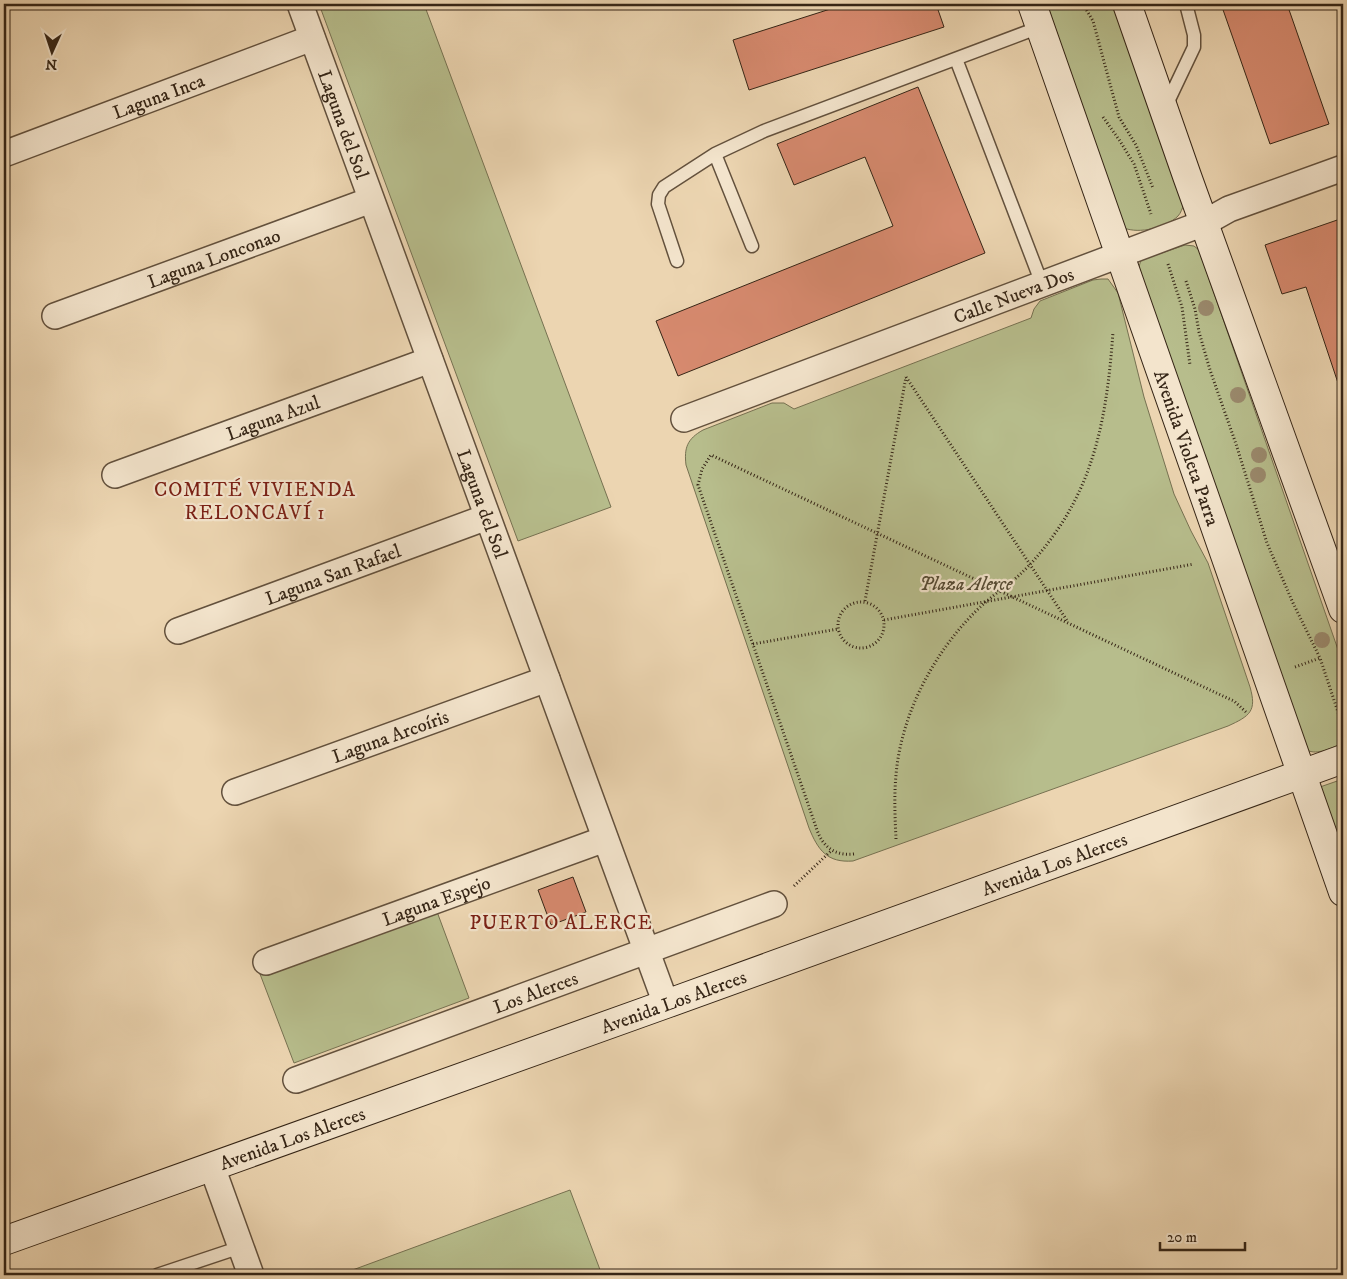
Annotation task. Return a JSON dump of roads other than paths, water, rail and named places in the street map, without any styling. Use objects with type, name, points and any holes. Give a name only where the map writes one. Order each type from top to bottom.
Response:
[{"type":"main road","points":[[1128,4],[1204,223],[1343,609]]},
{"type":"main road","name":"Avenida Violeta Parra","points":[[1036,15],[1343,892]]},
{"type":"main road","name":"Avenida Los Alerces","points":[[4,1241],[1343,759]]},
{"type":"street","name":"Laguna del Sol","points":[[300,4],[666,1004]]},
{"type":"street","name":"Laguna Inca","points":[[4,154],[312,38]]},
{"type":"street","name":"Calle Nueva Dos","points":[[684,419],[1204,223],[1229,210],[1343,168]]},
{"type":"street","name":"Laguna Lonconao","points":[[55,316],[371,200]]},
{"type":"street","name":"Laguna Azul","points":[[115,475],[430,360]]},
{"type":"street","name":"Laguna San Rafael","points":[[178,631],[488,517]]},
{"type":"street","name":"Laguna Arcoíris","points":[[235,792],[547,679]]},
{"type":"street","name":"Laguna Espejo","points":[[266,962],[605,839]]},
{"type":"street","name":"Los Alerces","points":[[296,1080],[774,904]]},
{"type":"street","points":[[212,1167],[251,1275]]},
{"type":"lane","points":[[1164,110],[1194,47],[1194,35],[1186,4]]},
{"type":"lane","points":[[677,261],[658,204],[658,195],[664,188],[715,154],[764,131],[956,59],[1036,15]]},
{"type":"lane","points":[[956,59],[1042,284]]},
{"type":"lane","points":[[715,154],[752,246]]},
{"type":"lane","points":[[156,1275],[241,1247]]},
{"type":"district","name":"COMITÉ VIVIENDA RELONCAVÍ 1","points":[[255,500]]},
{"type":"district","name":"PUERTO ALERCE","points":[[561,922]]},
{"type":"park label","name":"Plaza Alerce","points":[[966,583]]}]
